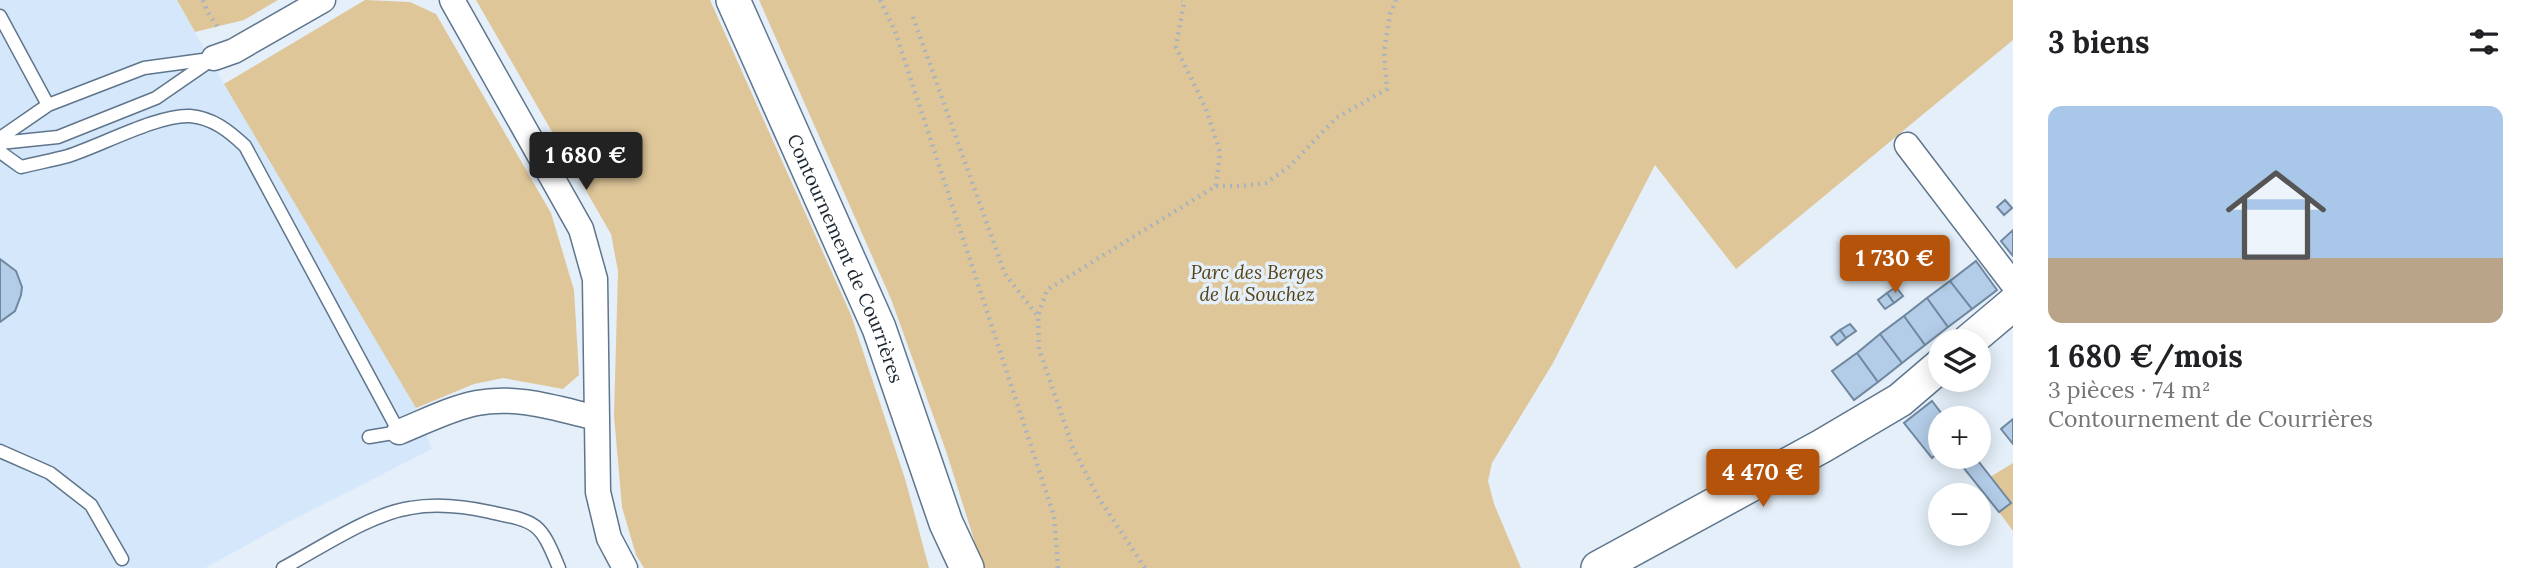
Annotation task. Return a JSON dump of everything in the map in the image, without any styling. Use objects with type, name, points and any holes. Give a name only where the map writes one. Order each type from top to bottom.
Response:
[{"type":"street","points":[[214,58],[234,51],[323,0]]},
{"type":"street","points":[[453,0],[581,229],[595,279],[598,492],[609,538],[625,568]]},
{"type":"street","name":"Contournement de Courrières","points":[[733,0],[879,328],[946,523],[967,568]]},
{"type":"street","points":[[1907,145],[2013,284]]},
{"type":"street","points":[[1983,329],[2013,304]]},
{"type":"street","points":[[1598,568],[1822,446],[1900,400],[1928,376]]},
{"type":"street","points":[[399,432],[476,403],[508,400],[597,418]]},
{"type":"street","name":"Contournement de Courrières","points":[[944,568],[946,523]]},
{"type":"lane","points":[[0,16],[48,106]]},
{"type":"lane","points":[[0,138],[48,106],[144,68],[214,58]]},
{"type":"lane","points":[[0,143],[58,136],[156,98],[214,58]]},
{"type":"lane","points":[[0,152],[21,167],[68,156],[147,126],[188,116],[208,120],[226,129],[245,146],[399,432],[369,437]]},
{"type":"lane","points":[[0,451],[50,473],[91,505],[122,559]]},
{"type":"lane","points":[[283,568],[371,521],[407,508],[436,505],[467,506],[530,520],[546,537],[559,568]]},
{"type":"path","points":[[880,0],[895,31],[1054,516],[1058,568]]},
{"type":"path","points":[[1182,0],[1184,2],[1177,47],[1206,109],[1220,152],[1216,186]]},
{"type":"path","points":[[1145,568],[1098,497],[1073,448],[1039,349],[1038,316],[1047,290],[1216,186],[1266,183],[1290,166],[1336,118],[1387,89],[1384,51],[1396,0]]},
{"type":"path","points":[[913,17],[1005,274],[1038,316]]},
{"type":"shaded area","points":[[0,0],[177,0],[224,84],[412,398],[432,449],[205,568],[0,568]]},
{"type":"green space","points":[[177,0],[278,0],[244,20],[195,32]]},
{"type":"green space","points":[[365,0],[410,2],[436,14],[551,213],[574,290],[579,375],[563,389],[503,378],[474,384],[416,408],[224,84]]},
{"type":"green space","points":[[476,0],[710,0],[851,315],[906,482],[929,568],[644,568],[636,555],[622,507],[614,416],[618,271],[611,234]]},
{"type":"green space","name":"Parc des Berges de la Souchez","points":[[759,0],[2013,0],[2013,40],[1736,269],[1655,165],[1553,363],[1492,463],[1488,481],[1494,504],[1521,568],[983,568],[946,451],[891,299]]},
{"type":"green space","points":[[2013,463],[2013,531],[1999,512],[2011,503],[1990,477]]},
{"type":"building","points":[[2005,200],[2012,208],[2004,215],[1997,207]]},
{"type":"building","points":[[2013,230],[2013,256],[2001,241]]},
{"type":"building","points":[[1941,253],[1947,262],[1940,267],[1933,258]]},
{"type":"building","points":[[1933,258],[1940,267],[1932,272],[1926,264]]},
{"type":"building","points":[[0,259],[16,271],[22,287],[15,311],[0,322]]},
{"type":"building","points":[[1976,261],[1997,290],[1972,309],[1950,281]]},
{"type":"building","points":[[1950,281],[1972,309],[1948,327],[1927,298]]},
{"type":"building","points":[[1896,287],[1903,296],[1894,303],[1887,293]]},
{"type":"building","points":[[1887,293],[1894,303],[1885,309],[1878,300]]},
{"type":"building","points":[[1927,298],[1948,327],[1928,329],[1928,343],[1925,345],[1904,316]]},
{"type":"building","points":[[1904,316],[1925,345],[1902,363],[1880,334]]},
{"type":"building","points":[[1850,324],[1856,331],[1846,338],[1840,330]]},
{"type":"building","points":[[1840,330],[1846,338],[1837,345],[1831,337]]},
{"type":"building","points":[[1880,334],[1902,363],[1878,382],[1857,353]]},
{"type":"building","points":[[1857,353],[1878,382],[1854,400],[1832,371]]},
{"type":"building","points":[[1932,401],[1936,406],[1928,406],[1928,453],[1904,423]]},
{"type":"building","points":[[2013,419],[2013,444],[2001,429]]},
{"type":"building","points":[[1965,469],[1984,469],[2011,503],[1999,512],[1991,502],[1991,483],[1976,483]]}]
